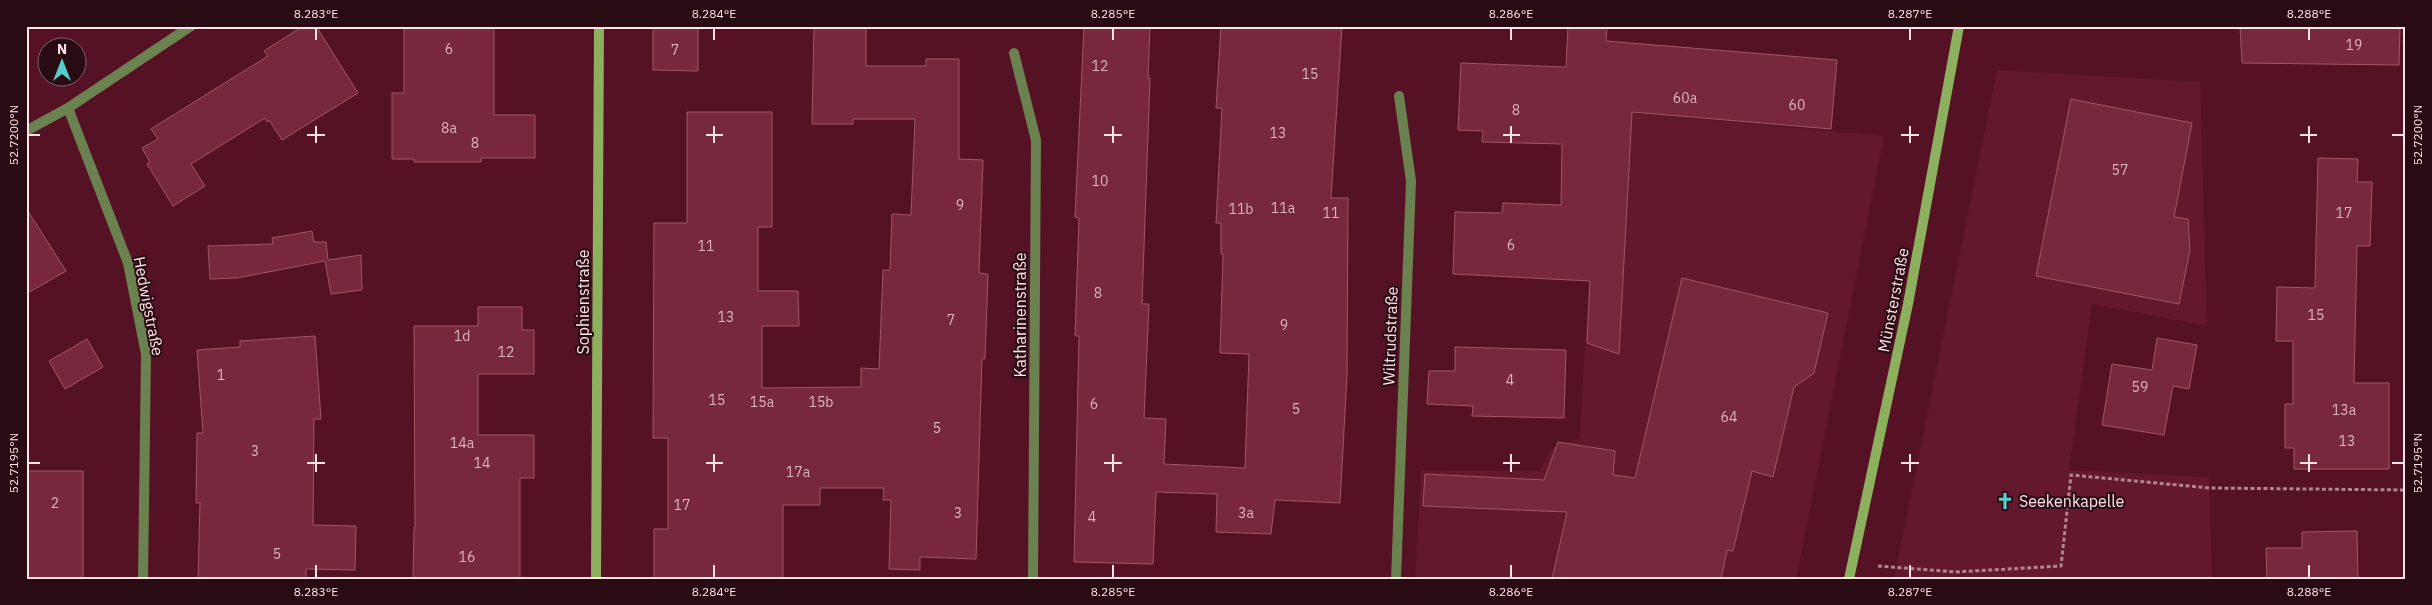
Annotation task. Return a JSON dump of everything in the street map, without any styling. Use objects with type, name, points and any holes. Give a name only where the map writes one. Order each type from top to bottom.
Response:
[{"type":"main road","name":"Sophienstraße","points":[[596,579],[599,26]]},
{"type":"main road","name":"Münsterstraße","points":[[1850,579],[1908,304],[1959,26]]},
{"type":"street","points":[[26,131],[68,108],[191,26]]},
{"type":"street","name":"Katharinenstraße","points":[[1014,53],[1036,140],[1033,579]]},
{"type":"street","name":"Wiltrudstraße","points":[[1396,579],[1411,181],[1399,96]]},
{"type":"street","name":"Hedwigstraße","points":[[68,108],[128,263],[146,354],[143,579]]},
{"type":"path","points":[[1853,561],[1885,568],[1955,572],[2062,566],[2071,475],[2210,488],[2406,490]]},
{"type":"shaded area","points":[[1997,70],[2200,82],[2207,326],[2092,304],[2069,470],[2209,477],[2212,579],[1894,579]]},
{"type":"shaded area","points":[[1598,110],[1884,136],[1796,579],[1415,579],[1421,470],[1539,471],[1553,448],[1580,438]]},
{"type":"building","points":[[303,26],[316,26],[358,93],[282,140],[269,120],[267,122],[265,118],[191,164],[205,186],[173,206],[147,164],[150,162],[142,148],[158,139],[151,129],[268,56],[264,51]]},
{"type":"building","points":[[404,26],[494,26],[494,115],[535,115],[535,158],[481,158],[481,162],[414,162],[414,159],[392,159],[392,93],[404,93]]},
{"type":"building","points":[[653,26],[698,26],[698,71],[653,70]]},
{"type":"building","points":[[814,26],[866,26],[866,66],[926,66],[926,59],[959,59],[959,159],[983,160],[979,273],[988,274],[985,359],[982,359],[976,559],[920,557],[920,570],[889,569],[891,500],[883,500],[884,488],[820,488],[820,505],[783,505],[783,579],[654,579],[654,529],[668,529],[668,438],[653,438],[654,223],[687,223],[687,112],[772,112],[772,227],[758,227],[758,291],[798,291],[799,326],[762,326],[762,388],[861,387],[861,368],[879,369],[883,270],[890,270],[892,214],[911,215],[915,119],[853,119],[853,124],[812,124]]},
{"type":"building","points":[[1084,26],[1150,26],[1142,304],[1149,304],[1144,418],[1166,419],[1164,464],[1245,468],[1249,354],[1220,353],[1223,254],[1221,254],[1221,223],[1216,223],[1222,108],[1216,108],[1221,26],[1342,26],[1331,198],[1348,198],[1347,375],[1340,503],[1275,500],[1271,534],[1216,532],[1217,494],[1156,492],[1153,564],[1074,562],[1079,336],[1075,336],[1079,218],[1075,217]]},
{"type":"building","points":[[1568,26],[1607,26],[1606,41],[1837,60],[1831,129],[1632,112],[1619,354],[1587,343],[1590,281],[1453,274],[1455,212],[1502,213],[1503,203],[1561,205],[1562,144],[1482,142],[1483,131],[1458,130],[1461,63],[1566,67]]},
{"type":"building","points":[[2240,26],[2400,26],[2399,65],[2242,63]]},
{"type":"building","points":[[2071,99],[2192,123],[2174,217],[2188,219],[2190,250],[2179,304],[2036,276]]},
{"type":"building","points":[[2318,158],[2358,159],[2357,182],[2372,182],[2370,246],[2357,246],[2354,383],[2389,383],[2389,469],[2294,469],[2294,448],[2285,448],[2285,404],[2293,404],[2293,341],[2276,341],[2277,287],[2315,288]]},
{"type":"building","points":[[26,208],[66,271],[26,294]]},
{"type":"building","points":[[312,231],[314,242],[326,242],[328,260],[361,255],[362,290],[331,294],[325,261],[237,278],[210,279],[208,246],[273,244],[272,238]]},
{"type":"building","points":[[1682,278],[1828,313],[1814,373],[1794,387],[1773,477],[1752,471],[1733,551],[1727,550],[1721,579],[1552,579],[1567,512],[1423,506],[1425,474],[1544,480],[1558,442],[1615,451],[1613,475],[1635,478]]},
{"type":"building","points":[[478,307],[522,307],[522,330],[534,330],[534,374],[478,374],[478,435],[534,435],[534,478],[520,478],[520,579],[413,579],[415,527],[414,326],[478,326]]},
{"type":"building","points":[[315,336],[321,419],[314,419],[313,525],[356,526],[355,570],[306,569],[306,579],[198,579],[200,503],[196,503],[197,433],[203,433],[197,350],[240,347],[240,341]]},
{"type":"building","points":[[2157,338],[2197,345],[2189,389],[2173,386],[2164,435],[2102,425],[2112,364],[2152,370]]},
{"type":"building","points":[[87,339],[103,367],[65,389],[49,361]]},
{"type":"building","points":[[1455,347],[1566,350],[1564,418],[1472,416],[1473,406],[1427,404],[1429,371],[1455,371]]},
{"type":"building","points":[[26,471],[83,471],[83,579],[26,579]]},
{"type":"building","points":[[2357,531],[2358,579],[2267,579],[2266,548],[2302,548],[2302,532]]},
{"type":"place","name":"Seekenkapelle","points":[[2005,501]]}]
